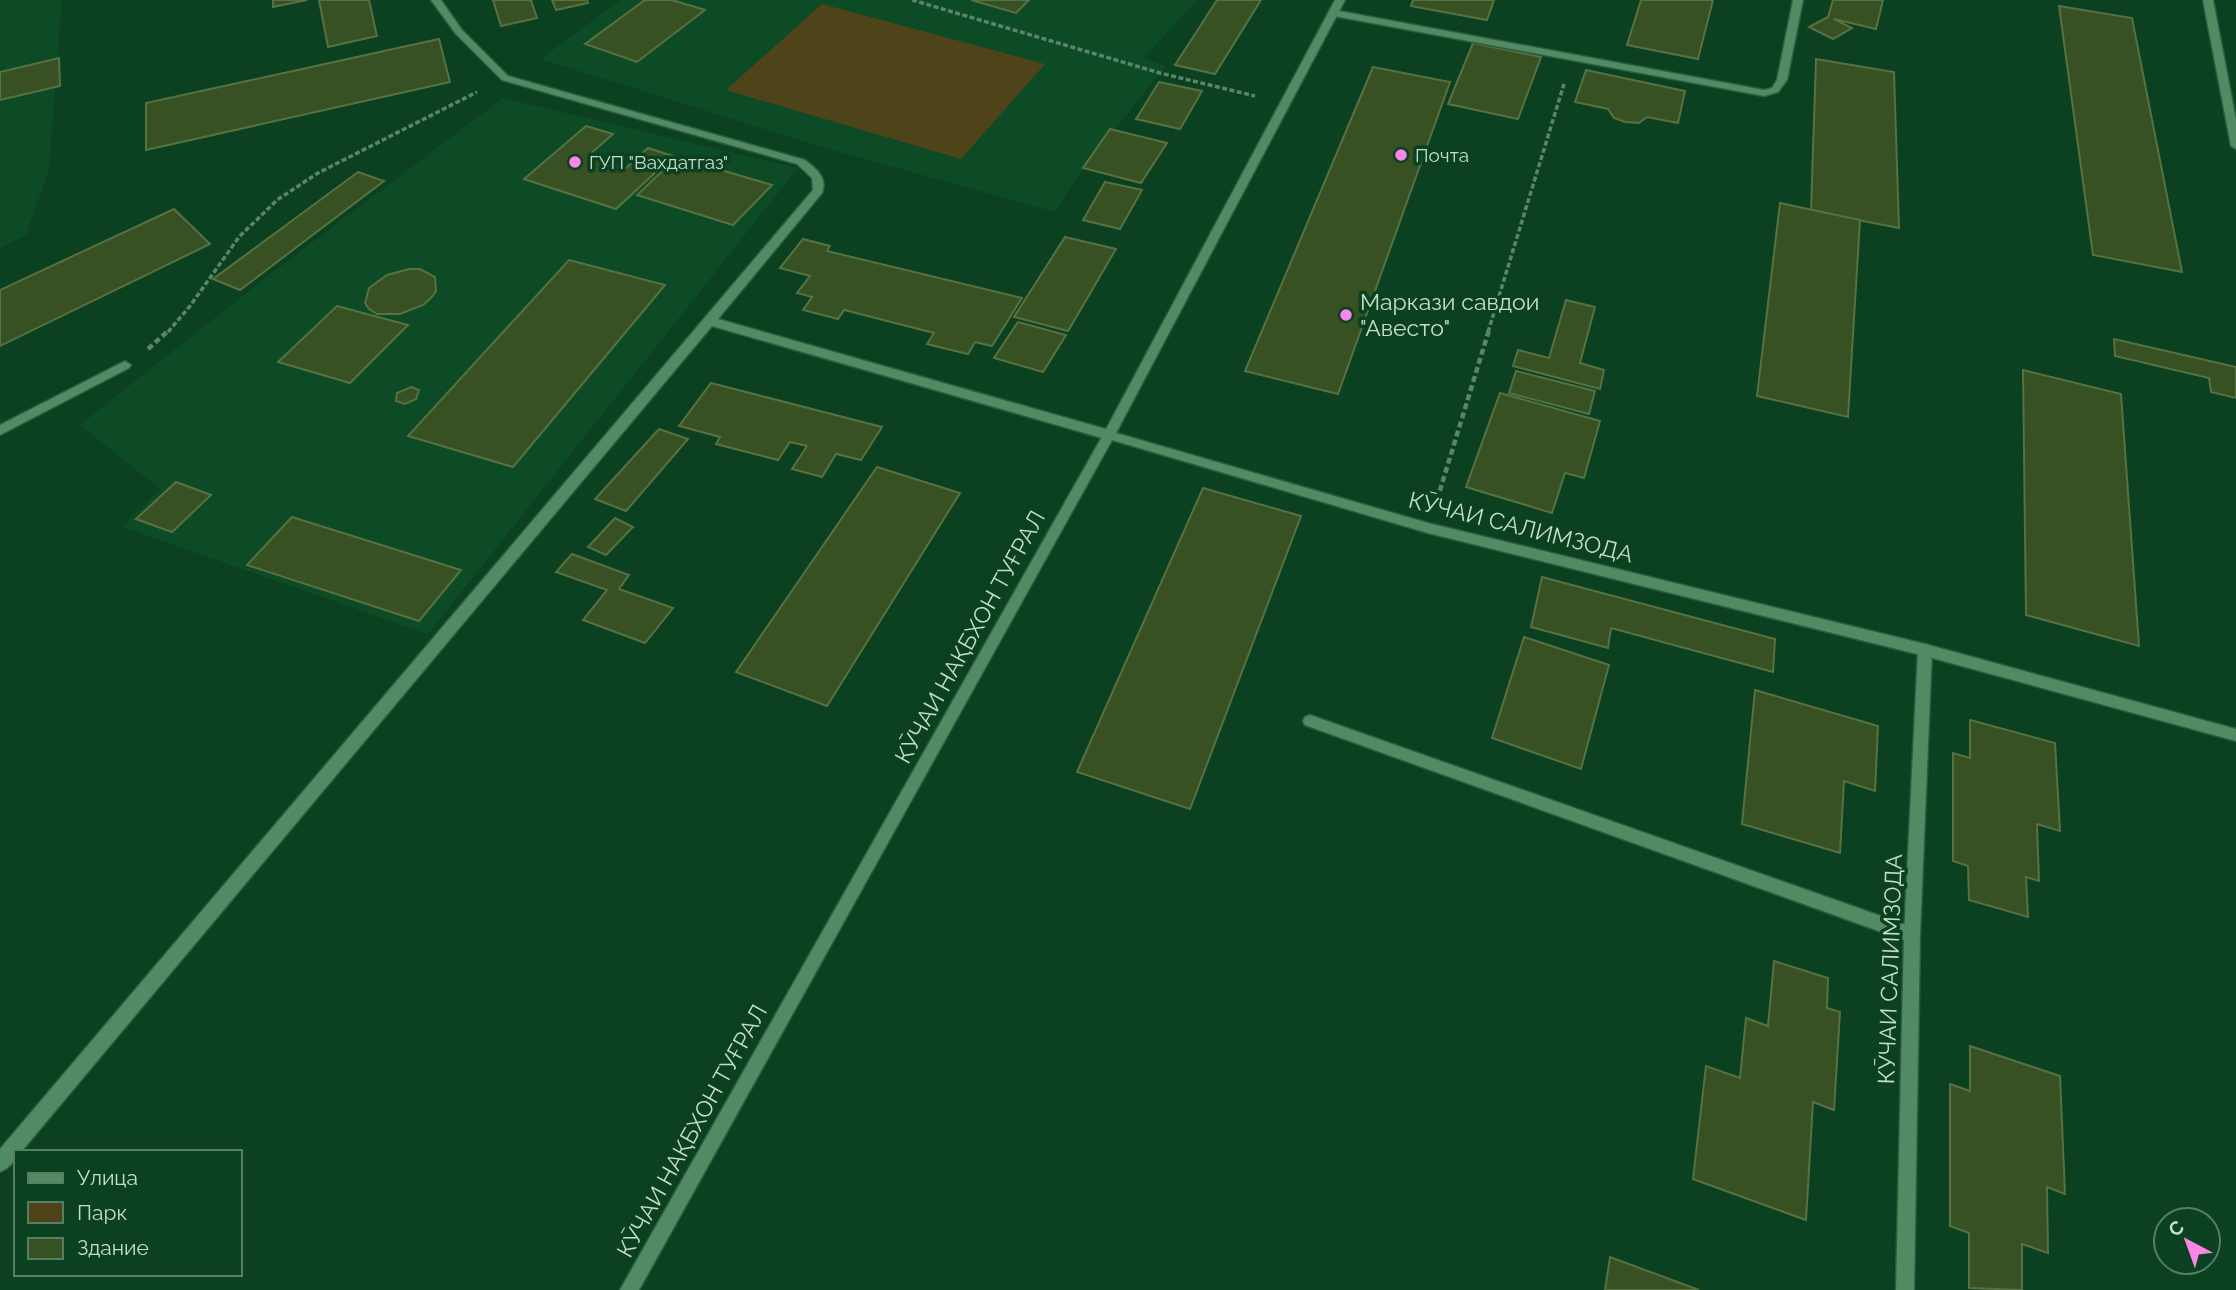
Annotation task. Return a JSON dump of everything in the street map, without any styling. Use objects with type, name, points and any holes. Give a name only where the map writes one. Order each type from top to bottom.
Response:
[{"type":"street","points":[[0,1163],[818,191],[820,183],[816,173],[801,162],[505,78],[472,49],[436,0]]},
{"type":"street","points":[[1337,7],[1746,91],[1770,92],[1778,87],[1782,80],[1798,0]]},
{"type":"street","points":[[2208,0],[2236,146]]},
{"type":"street","name":"КӮЧАИ НАҚБХОН ТУҒРАЛ","points":[[629,1290],[1109,435],[1337,7]]},
{"type":"street","name":"КӮЧАИ САЛИМЗОДА","points":[[710,321],[1428,528],[1925,650],[2236,735]]},
{"type":"street","points":[[0,430],[125,365]]},
{"type":"street","name":"КӮЧАИ САЛИМЗОДА","points":[[1905,1290],[1912,935],[1925,650]]},
{"type":"street","points":[[1310,721],[1912,935]]},
{"type":"path","points":[[912,0],[1160,73],[1285,104]]},
{"type":"path","points":[[1428,528],[1573,57]]},
{"type":"path","points":[[125,365],[154,345],[173,325],[252,222],[274,201],[304,180],[505,78]]},
{"type":"shaded area","points":[[0,0],[62,0],[49,169],[26,235],[0,248]]},
{"type":"shaded area","points":[[620,0],[1198,0],[1143,58],[1166,66],[1083,168],[1055,212],[815,145],[541,59]]},
{"type":"shaded area","points":[[503,98],[798,168],[428,634],[122,527],[160,489],[80,425],[256,285]]},
{"type":"green space","points":[[822,4],[1045,64],[961,159],[726,90]]},
{"type":"building","points":[[273,0],[307,0],[273,7]]},
{"type":"building","points":[[319,0],[369,0],[377,36],[328,47]]},
{"type":"building","points":[[493,0],[531,0],[537,18],[501,26]]},
{"type":"building","points":[[552,0],[587,0],[588,3],[556,10]]},
{"type":"building","points":[[645,0],[672,0],[705,10],[637,62],[585,44]]},
{"type":"building","points":[[971,0],[1029,0],[1016,13]]},
{"type":"building","points":[[1217,0],[1261,0],[1215,74],[1175,65]]},
{"type":"building","points":[[1413,0],[1494,0],[1487,20],[1411,6]]},
{"type":"building","points":[[1641,0],[1713,0],[1698,59],[1627,45]]},
{"type":"building","points":[[1833,0],[1883,0],[1876,29],[1834,19],[1852,28],[1833,39],[1809,27],[1828,17]]},
{"type":"building","points":[[2059,6],[2132,18],[2182,272],[2093,255]]},
{"type":"building","points":[[439,39],[450,82],[146,150],[146,103]]},
{"type":"building","points":[[1473,43],[1541,57],[1518,119],[1448,104]]},
{"type":"building","points":[[59,58],[60,86],[0,100],[0,72]]},
{"type":"building","points":[[1816,59],[1894,72],[1899,228],[1811,211]]},
{"type":"building","points":[[1373,67],[1450,82],[1338,394],[1245,371]]},
{"type":"building","points":[[1586,70],[1685,91],[1678,123],[1647,117],[1639,123],[1625,122],[1614,118],[1608,109],[1575,102]]},
{"type":"building","points":[[1159,82],[1202,91],[1180,129],[1136,119]]},
{"type":"building","name":"ГУП \"Вахдатгаз\"","points":[[586,126],[613,134],[588,156],[626,168],[648,148],[673,156],[616,209],[524,179]]},
{"type":"building","points":[[1110,129],[1167,143],[1141,183],[1083,168]]},
{"type":"building","points":[[677,157],[772,185],[733,225],[637,195]]},
{"type":"building","points":[[358,172],[384,181],[240,290],[213,279]]},
{"type":"building","points":[[1105,182],[1142,190],[1120,229],[1083,220]]},
{"type":"building","points":[[1780,203],[1860,220],[1848,417],[1757,396]]},
{"type":"building","points":[[174,209],[210,244],[0,346],[0,290]]},
{"type":"building","points":[[1065,237],[1116,249],[1068,331],[1014,317]]},
{"type":"building","points":[[803,239],[830,246],[827,251],[1022,298],[992,346],[975,342],[968,354],[927,344],[934,333],[844,310],[838,319],[803,310],[812,297],[797,293],[810,276],[780,268]]},
{"type":"building","points":[[569,260],[665,285],[513,467],[408,436]]},
{"type":"building","points":[[420,269],[435,277],[436,291],[431,298],[423,305],[400,314],[377,314],[369,309],[365,303],[369,288],[387,275]]},
{"type":"building","points":[[1566,300],[1595,307],[1580,363],[1604,370],[1600,389],[1513,366],[1518,350],[1549,358]]},
{"type":"building","points":[[337,306],[408,325],[350,383],[278,362]]},
{"type":"building","points":[[1018,322],[1066,335],[1043,372],[994,358]]},
{"type":"building","points":[[2114,339],[2236,367],[2236,398],[2211,392],[2209,378],[2115,356]]},
{"type":"building","points":[[2023,370],[2121,394],[2139,646],[2026,615]]},
{"type":"building","points":[[1516,371],[1595,391],[1589,414],[1509,393]]},
{"type":"building","points":[[711,383],[882,427],[861,460],[836,454],[822,477],[792,469],[807,446],[790,442],[778,460],[716,444],[720,437],[679,426]]},
{"type":"building","points":[[411,387],[419,390],[416,399],[405,404],[396,401],[397,393]]},
{"type":"building","points":[[1500,393],[1600,421],[1584,478],[1565,473],[1552,513],[1466,487]]},
{"type":"building","points":[[659,429],[688,439],[626,511],[595,499]]},
{"type":"building","points":[[877,467],[960,493],[827,706],[736,672]]},
{"type":"building","points":[[176,482],[211,495],[172,532],[136,519]]},
{"type":"building","points":[[1203,488],[1301,516],[1190,809],[1077,772]]},
{"type":"building","points":[[292,517],[461,570],[419,621],[247,565]]},
{"type":"building","points":[[615,518],[633,527],[606,555],[588,547]]},
{"type":"building","points":[[572,554],[629,575],[619,589],[673,608],[645,643],[583,620],[607,590],[556,572]]},
{"type":"building","points":[[1542,577],[1775,639],[1773,672],[1611,628],[1608,648],[1531,627]]},
{"type":"building","points":[[1524,637],[1609,665],[1581,769],[1492,738]]},
{"type":"building","points":[[1755,690],[1878,726],[1875,791],[1844,781],[1840,853],[1742,824]]},
{"type":"building","points":[[1970,720],[2055,743],[2060,831],[2037,824],[2039,881],[2026,877],[2028,917],[1969,900],[1968,866],[1953,861],[1953,753],[1970,758]]},
{"type":"building","points":[[1774,961],[1828,978],[1827,1008],[1840,1012],[1834,1110],[1813,1102],[1806,1220],[1693,1179],[1706,1066],[1740,1078],[1746,1018],[1768,1026]]},
{"type":"building","points":[[1970,1046],[2060,1076],[2065,1194],[2047,1187],[2048,1253],[2022,1244],[2022,1290],[1969,1288],[1969,1233],[1950,1226],[1950,1084],[1970,1091]]},
{"type":"building","points":[[1610,1257],[1699,1290],[1605,1290]]},
{"type":"place","name":"Почта","points":[[1401,155]]},
{"type":"place","name":"ГУП \"Вахдатгаз\"","points":[[575,162]]},
{"type":"place","name":"Маркази савдои \"Авесто\"","points":[[1346,315]]}]
